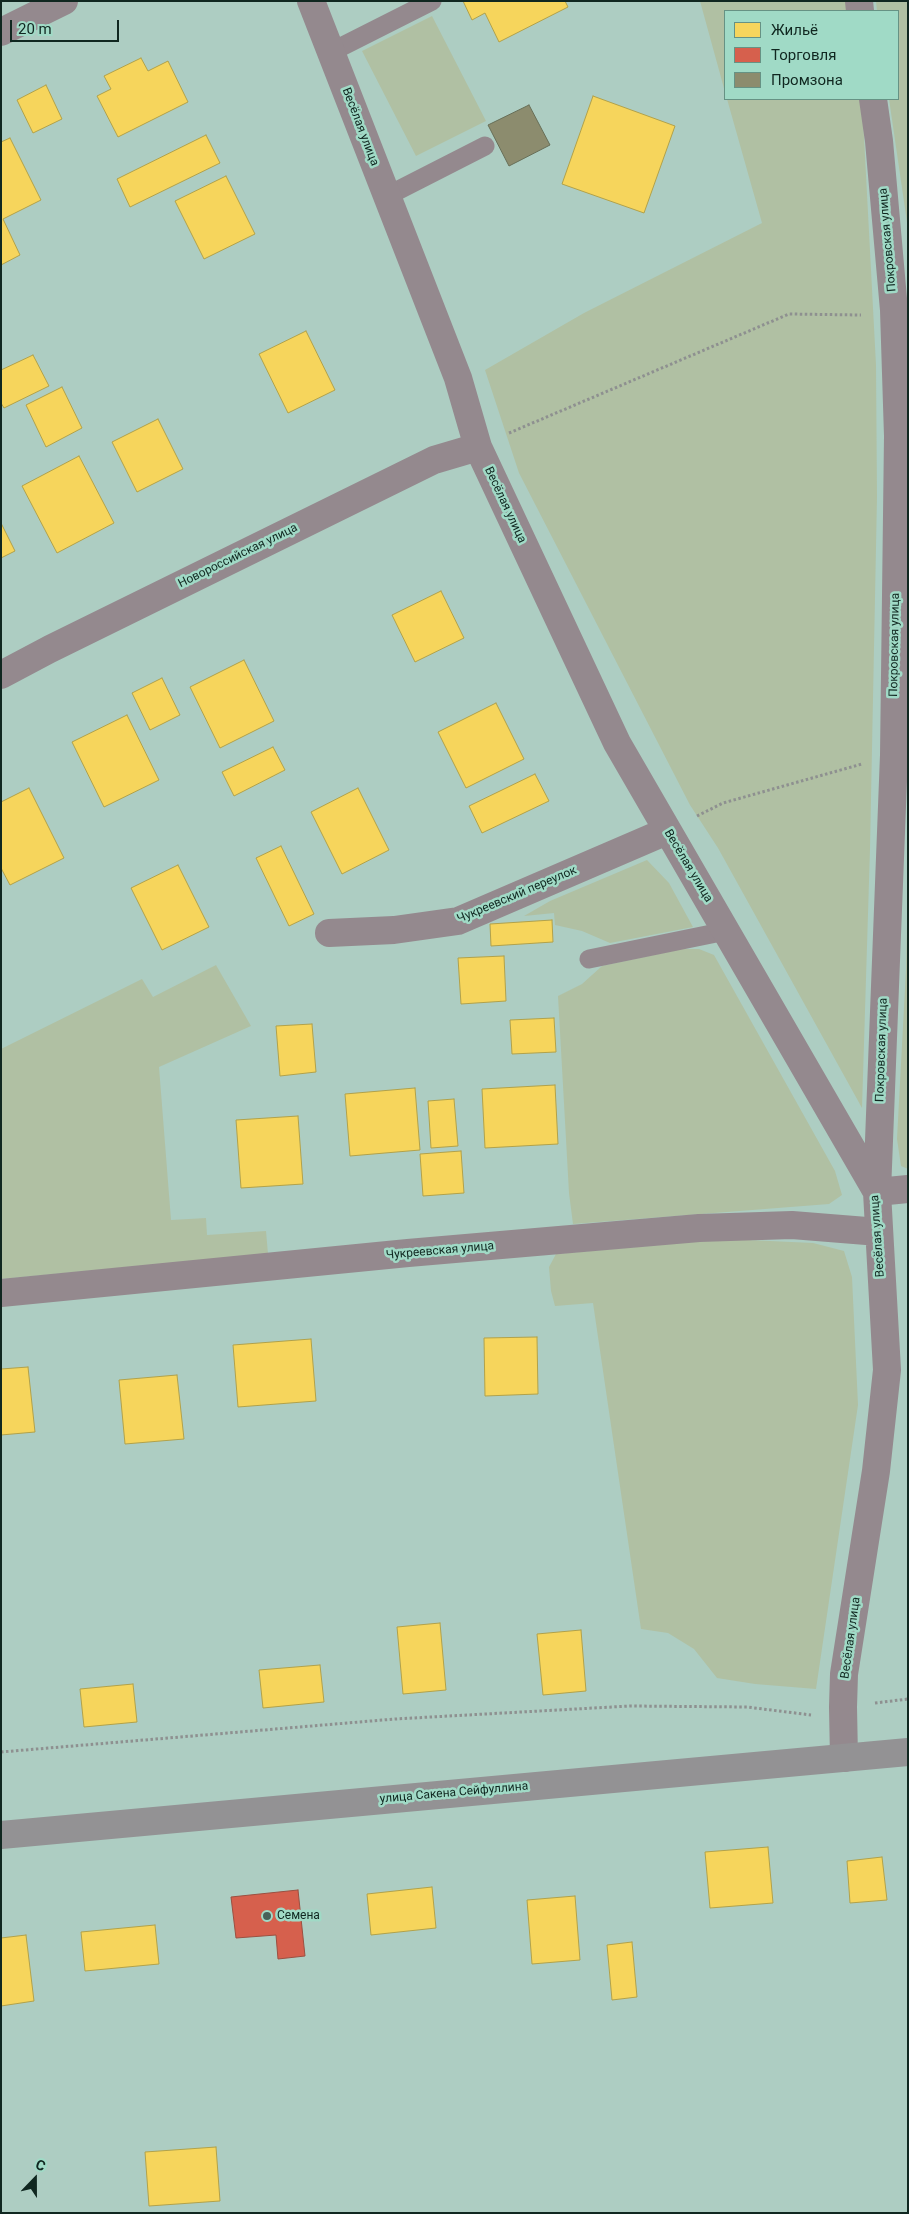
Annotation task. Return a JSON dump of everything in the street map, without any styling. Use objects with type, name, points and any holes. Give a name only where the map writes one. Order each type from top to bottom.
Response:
[{"type":"main road","name":"улица Сакена Сейфуллина","points":[[1,1835],[908,1752]]},
{"type":"street","points":[[1,32],[64,1]]},
{"type":"street","name":"Весёлая улица","points":[[311,1],[458,378],[478,446],[617,743],[876,1192],[887,1370],[876,1471],[844,1674],[844,1758]]},
{"type":"street","name":"Покровская улица","points":[[873,100],[879,141],[894,310],[898,436],[894,755],[876,1192]]},
{"type":"street","name":"Новороссийская улица","points":[[1,675],[434,460],[478,446]]},
{"type":"street","name":"Чукреевский переулок","points":[[330,933],[394,930],[458,921],[667,831]]},
{"type":"street","points":[[876,1192],[908,1189]]},
{"type":"street","name":"Чукреевская улица","points":[[1,1293],[408,1253],[699,1228],[792,1226],[879,1232]]},
{"type":"lane","points":[[331,52],[432,1]]},
{"type":"lane","points":[[387,196],[485,146]]},
{"type":"lane","points":[[589,959],[726,931]]},
{"type":"path","points":[[478,446],[789,314],[852,316],[894,310]]},
{"type":"path","points":[[667,831],[723,802],[894,755]]},
{"type":"path","points":[[1,1752],[395,1719],[630,1706],[747,1707],[815,1716],[843,1707],[908,1699]]},
{"type":"green space","points":[[700,1],[846,1],[847,10],[724,10],[724,88]]},
{"type":"green space","points":[[876,1],[908,1],[908,229],[889,100],[899,100],[899,10],[877,10]]},
{"type":"green space","points":[[432,16],[486,121],[416,156],[362,51]]},
{"type":"green space","points":[[727,100],[862,100],[876,365],[877,497],[870,849],[862,1108],[718,848],[690,805],[519,473],[485,370],[584,313],[762,223]]},
{"type":"green space","points":[[647,860],[669,883],[693,927],[610,943],[582,931],[555,925],[554,913],[524,916],[550,901]]},
{"type":"green space","points":[[908,881],[908,1169],[901,1166],[897,1139],[906,970]]},
{"type":"green space","points":[[681,949],[699,949],[714,955],[835,1171],[842,1195],[829,1204],[573,1224],[569,1193],[558,996],[582,984],[602,966]]},
{"type":"green space","points":[[216,965],[251,1026],[159,1067],[171,1220],[206,1218],[207,1235],[266,1231],[268,1254],[1,1279],[1,1049],[142,979],[153,997]]},
{"type":"green space","points":[[727,1239],[813,1243],[844,1251],[852,1277],[858,1405],[816,1689],[755,1684],[717,1678],[694,1649],[668,1633],[641,1629],[593,1303],[555,1306],[551,1291],[549,1267],[556,1254]]},
{"type":"building: Жильё","points":[[463,1],[565,1],[568,7],[499,42],[485,13],[472,20]]},
{"type":"building: Жильё","points":[[141,58],[148,71],[168,61],[188,102],[118,137],[97,96],[111,89],[104,76]]},
{"type":"building: Жильё","points":[[46,85],[62,119],[33,133],[17,100]]},
{"type":"building: Жильё","points":[[593,96],[675,126],[644,213],[562,184]]},
{"type":"building: Жильё","points":[[206,135],[220,163],[130,207],[117,179]]},
{"type":"building: Жильё","points":[[10,138],[41,200],[3,219],[20,255],[1,265],[1,142]]},
{"type":"building: Жильё","points":[[226,176],[255,234],[204,259],[175,201]]},
{"type":"building: Жильё","points":[[306,331],[335,390],[288,413],[259,354]]},
{"type":"building: Жильё","points":[[33,355],[49,386],[4,408],[1,403],[1,370]]},
{"type":"building: Жильё","points":[[62,387],[82,428],[46,447],[26,405]]},
{"type":"building: Жильё","points":[[158,419],[183,469],[137,492],[112,442]]},
{"type":"building: Жильё","points":[[79,456],[114,523],[57,553],[22,486]]},
{"type":"building: Жильё","points":[[1,523],[15,551],[1,558]]},
{"type":"building: Жильё","points":[[441,591],[464,638],[415,662],[392,615]]},
{"type":"building: Жильё","points":[[244,660],[274,721],[220,748],[190,687]]},
{"type":"building: Жильё","points":[[162,678],[180,715],[150,730],[132,693]]},
{"type":"building: Жильё","points":[[496,703],[524,759],[466,788],[438,732]]},
{"type":"building: Жильё","points":[[127,715],[159,780],[104,807],[72,742]]},
{"type":"building: Жильё","points":[[273,747],[285,770],[234,796],[222,772]]},
{"type":"building: Жильё","points":[[535,774],[549,801],[482,833],[469,806]]},
{"type":"building: Жильё","points":[[29,788],[64,858],[10,885],[1,868],[1,802]]},
{"type":"building: Жильё","points":[[358,788],[389,850],[342,874],[311,812]]},
{"type":"building: Жильё","points":[[281,846],[314,914],[289,926],[256,858]]},
{"type":"building: Жильё","points":[[178,865],[209,927],[162,950],[131,888]]},
{"type":"building: Жильё","points":[[552,920],[553,942],[491,946],[490,924]]},
{"type":"building: Жильё","points":[[504,956],[506,1001],[461,1004],[458,958]]},
{"type":"building: Жильё","points":[[554,1018],[556,1052],[512,1054],[510,1020]]},
{"type":"building: Жильё","points":[[312,1024],[316,1072],[280,1076],[276,1026]]},
{"type":"building: Жильё","points":[[555,1085],[558,1144],[485,1148],[482,1089]]},
{"type":"building: Жильё","points":[[415,1088],[420,1150],[350,1156],[345,1094]]},
{"type":"building: Жильё","points":[[454,1099],[458,1146],[431,1148],[428,1101]]},
{"type":"building: Жильё","points":[[298,1116],[303,1184],[241,1188],[236,1120]]},
{"type":"building: Жильё","points":[[461,1151],[464,1193],[423,1196],[420,1154]]},
{"type":"building: Жильё","points":[[537,1337],[538,1394],[485,1396],[484,1338]]},
{"type":"building: Жильё","points":[[311,1339],[316,1401],[238,1407],[233,1345]]},
{"type":"building: Жильё","points":[[28,1367],[35,1432],[1,1435],[1,1369]]},
{"type":"building: Жильё","points":[[177,1375],[184,1439],[125,1444],[119,1380]]},
{"type":"building: Жильё","points":[[440,1623],[446,1690],[403,1694],[397,1627]]},
{"type":"building: Жильё","points":[[581,1630],[586,1691],[543,1695],[537,1634]]},
{"type":"building: Жильё","points":[[320,1665],[324,1702],[263,1708],[259,1670]]},
{"type":"building: Жильё","points":[[133,1684],[137,1722],[84,1727],[80,1689]]},
{"type":"building: Жильё","points":[[768,1847],[773,1903],[710,1908],[705,1852]]},
{"type":"building: Жильё","points":[[882,1857],[887,1900],[850,1903],[847,1861]]},
{"type":"building: Жильё","points":[[432,1887],[436,1928],[371,1935],[367,1894]]},
{"type":"building: Жильё","points":[[575,1896],[580,1960],[532,1964],[527,1900]]},
{"type":"building: Жильё","points":[[155,1925],[159,1964],[85,1971],[81,1932]]},
{"type":"building: Жильё","points":[[26,1935],[34,2001],[1,2006],[1,1938]]},
{"type":"building: Жильё","points":[[632,1942],[637,1997],[612,2000],[607,1945]]},
{"type":"building: Жильё","points":[[216,2147],[220,2201],[149,2206],[145,2152]]},
{"type":"building: Торговля","name":"Семена","points":[[298,1890],[305,1956],[278,1959],[276,1935],[236,1938],[231,1897]]},
{"type":"building: Промзона","points":[[529,105],[550,145],[509,166],[488,125]]},
{"type":"place","name":"Семена","points":[[267,1916]]}]
